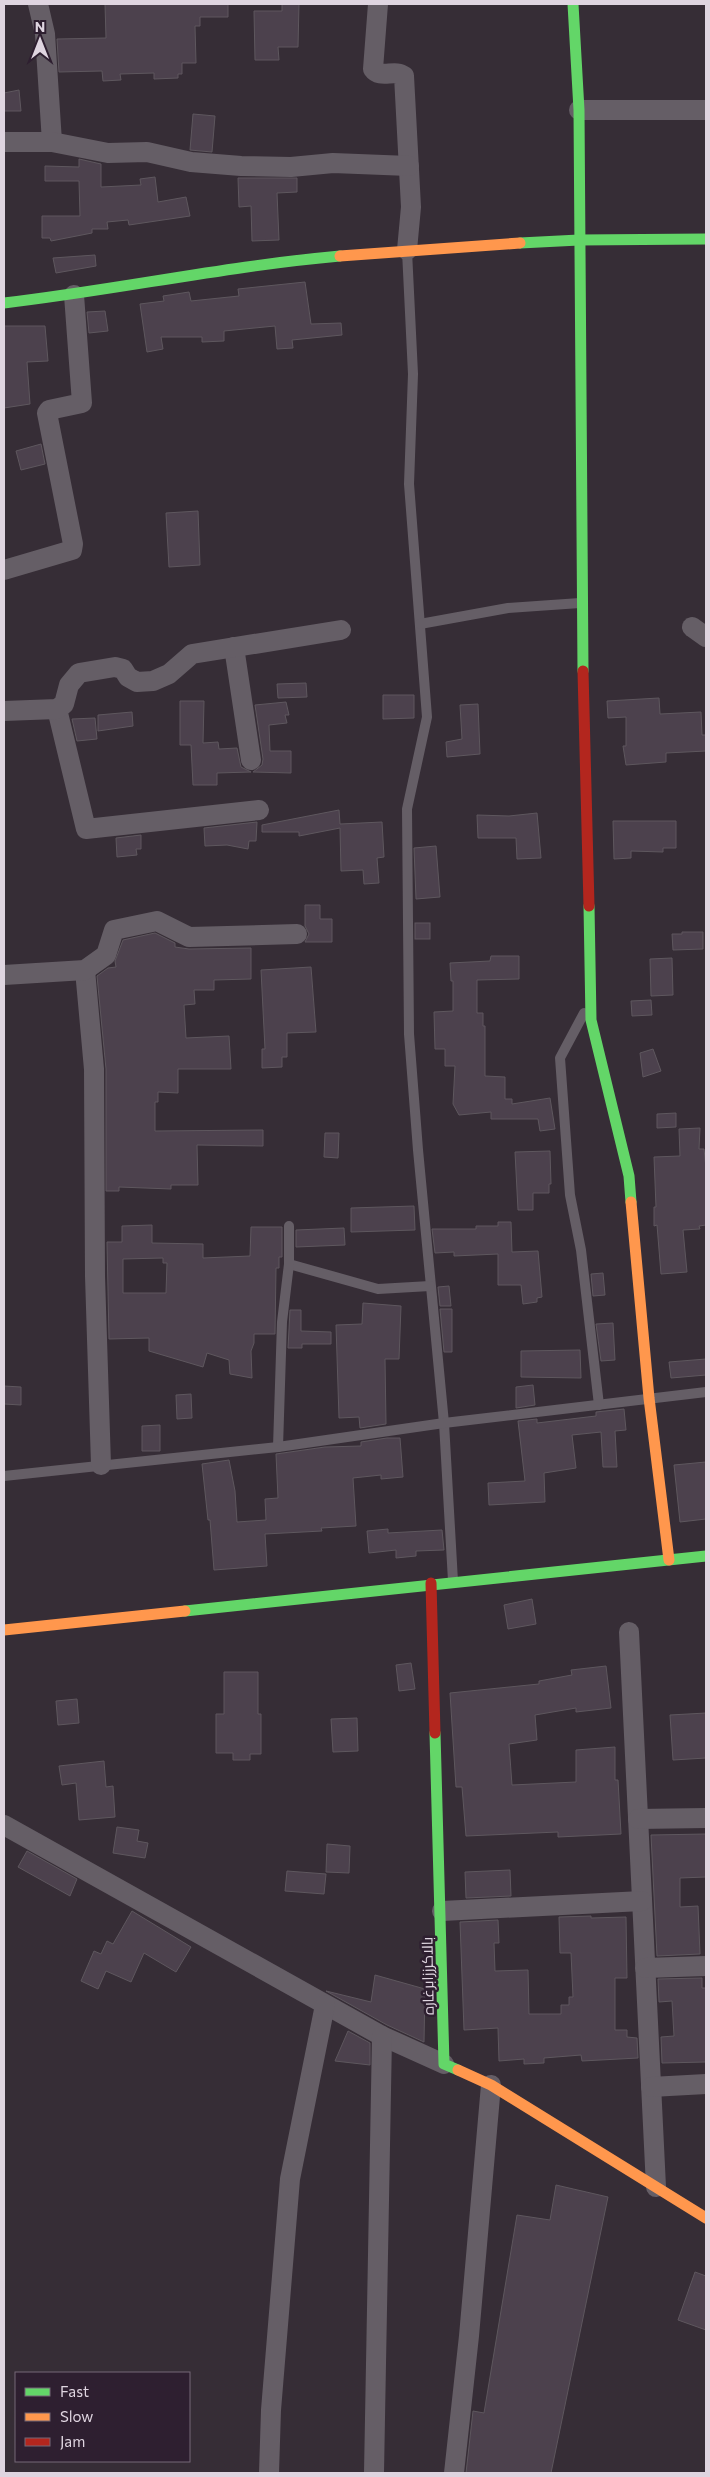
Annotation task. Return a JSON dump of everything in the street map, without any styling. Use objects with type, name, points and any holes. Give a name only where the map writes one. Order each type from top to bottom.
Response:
[{"type":"street","points":[[38,4],[45,34],[52,142]]},
{"type":"street","points":[[378,4],[373,69],[380,74],[399,73],[404,76],[411,207],[407,250]]},
{"type":"street","points":[[574,4],[579,110],[582,602],[591,1020],[628,1176],[649,1398],[669,1560]]},
{"type":"street","points":[[579,110],[706,110]]},
{"type":"street","points":[[4,142],[52,142],[108,152],[147,152],[191,162],[241,166],[291,167],[333,163],[409,166]]},
{"type":"street","points":[[4,303],[74,295],[271,262],[407,250],[579,240],[706,239]]},
{"type":"street","points":[[4,570],[72,550],[73,544],[47,413],[50,410],[82,403],[74,295]]},
{"type":"street","points":[[4,711],[57,709],[64,704],[69,685],[79,673],[115,666],[123,669],[128,677],[137,682],[154,681],[169,674],[192,654],[341,630]]},
{"type":"street","points":[[234,647],[251,760]]},
{"type":"street","points":[[57,709],[86,830],[259,810]]},
{"type":"street","points":[[4,975],[84,970],[106,955],[114,930],[157,921],[189,937],[297,934]]},
{"type":"street","points":[[84,970],[94,1069],[95,1276],[101,1465]]},
{"type":"street","points":[[4,1630],[431,1583],[706,1556]]},
{"type":"street","name":"بالاکرززابرغاره","points":[[431,1583],[442,1911],[444,2064]]},
{"type":"street","points":[[629,1632],[656,2187]]},
{"type":"street","points":[[638,1819],[706,1818]]},
{"type":"street","points":[[4,1826],[382,2036],[491,2086],[706,2218]]},
{"type":"street","points":[[442,1911],[642,1901]]},
{"type":"street","points":[[645,1968],[706,1966]]},
{"type":"street","points":[[269,2473],[271,2410],[290,2179],[326,2005]]},
{"type":"street","points":[[374,2473],[382,2036]]},
{"type":"street","points":[[651,2087],[706,2084]]},
{"type":"street","points":[[454,2473],[469,2336],[491,2086]]},
{"type":"lane","points":[[407,250],[413,374],[409,484],[427,717],[407,809],[407,927],[410,1044],[430,1286],[444,1423],[453,1582]]},
{"type":"lane","points":[[420,624],[508,608],[582,602]]},
{"type":"lane","points":[[590,1001],[560,1058],[570,1194],[581,1250],[599,1404]]},
{"type":"lane","points":[[278,1447],[282,1322],[289,1264],[289,1226]]},
{"type":"lane","points":[[289,1264],[378,1289],[430,1286]]},
{"type":"lane","points":[[4,1476],[278,1447],[444,1423],[706,1392]]},
{"type":"building","points":[[105,4],[228,4],[228,17],[200,17],[200,26],[195,26],[196,63],[182,63],[182,74],[178,74],[178,78],[154,79],[154,73],[120,74],[121,80],[103,81],[102,71],[59,72],[57,39],[106,38]]},
{"type":"building","points":[[282,4],[299,4],[298,47],[278,47],[279,60],[255,60],[254,11],[282,11]]},
{"type":"building","points":[[19,90],[21,111],[4,111],[4,93]]},
{"type":"building","points":[[193,114],[215,116],[212,152],[190,150]]},
{"type":"building","points":[[79,159],[101,164],[101,187],[141,185],[140,179],[155,177],[158,202],[186,197],[190,216],[129,225],[128,220],[107,222],[108,229],[92,229],[92,233],[51,241],[50,238],[42,238],[42,216],[80,216],[79,181],[45,181],[45,166],[79,167]]},
{"type":"building","points":[[238,178],[297,178],[297,192],[277,193],[279,240],[252,241],[251,206],[239,207]]},
{"type":"building","points":[[95,255],[96,266],[56,273],[53,258]]},
{"type":"building","points":[[305,282],[311,324],[341,323],[342,335],[292,340],[293,348],[277,349],[275,326],[224,331],[224,341],[202,342],[202,337],[161,337],[163,349],[147,352],[140,304],[164,301],[163,296],[189,292],[191,301],[239,296],[238,289]]},
{"type":"building","points":[[105,311],[108,331],[89,333],[87,312]]},
{"type":"building","points":[[4,326],[45,326],[48,361],[27,362],[30,404],[4,408]]},
{"type":"building","points":[[41,444],[45,464],[21,470],[16,451]]},
{"type":"building","points":[[198,511],[200,565],[169,567],[166,513]]},
{"type":"building","points":[[306,683],[307,697],[278,698],[277,684]]},
{"type":"building","points":[[383,695],[414,695],[414,718],[383,719]]},
{"type":"building","points":[[659,698],[660,714],[701,712],[702,735],[706,735],[706,751],[666,753],[666,762],[626,765],[623,746],[626,746],[626,717],[608,718],[607,701]]},
{"type":"building","points":[[180,701],[204,701],[203,743],[218,742],[219,749],[237,748],[241,767],[251,772],[217,773],[217,785],[193,785],[191,745],[180,745]]},
{"type":"building","points":[[286,702],[289,715],[285,715],[287,723],[269,725],[270,751],[291,751],[291,773],[253,772],[262,765],[263,759],[255,705]]},
{"type":"building","points":[[478,704],[480,754],[447,757],[446,742],[462,739],[460,705]]},
{"type":"building","points":[[132,712],[133,726],[98,731],[98,715]]},
{"type":"building","points":[[95,718],[97,739],[77,741],[72,719]]},
{"type":"building","points":[[339,810],[340,824],[382,822],[384,857],[377,858],[379,883],[364,884],[363,870],[341,871],[340,828],[299,836],[299,832],[262,832],[262,825]]},
{"type":"building","points":[[537,813],[541,858],[517,859],[516,838],[478,838],[477,815],[509,816]]},
{"type":"building","points":[[613,821],[676,821],[676,848],[663,848],[663,852],[631,851],[631,858],[614,859]]},
{"type":"building","points":[[257,822],[256,841],[249,841],[248,849],[227,845],[205,846],[204,828]]},
{"type":"building","points":[[141,835],[141,849],[136,849],[137,855],[117,857],[116,838]]},
{"type":"building","points":[[436,846],[440,897],[416,899],[414,848]]},
{"type":"building","points":[[305,905],[320,905],[320,919],[332,919],[332,942],[305,942],[309,934],[305,926]]},
{"type":"building","points":[[415,923],[430,923],[430,939],[415,939]]},
{"type":"building","points":[[682,932],[703,932],[703,949],[673,950],[672,934],[682,934]]},
{"type":"building","points":[[155,933],[175,943],[175,947],[189,949],[251,948],[251,979],[214,980],[214,990],[194,990],[195,1004],[184,1005],[186,1038],[229,1036],[231,1069],[178,1069],[178,1093],[158,1092],[158,1102],[155,1102],[155,1131],[263,1130],[263,1146],[197,1145],[198,1185],[171,1185],[171,1189],[119,1187],[119,1191],[106,1191],[106,1069],[97,976],[108,968],[116,967],[115,961],[123,940]]},
{"type":"building","points":[[491,956],[519,956],[519,979],[477,980],[477,1013],[483,1013],[483,1026],[485,1026],[485,1076],[505,1077],[505,1099],[512,1099],[512,1104],[550,1098],[555,1129],[540,1131],[538,1119],[491,1119],[491,1112],[459,1115],[453,1104],[455,1066],[445,1066],[445,1049],[435,1049],[434,1012],[453,1011],[453,981],[451,981],[450,963],[490,961]]},
{"type":"building","points":[[672,958],[673,995],[651,996],[650,959]]},
{"type":"building","points":[[311,967],[316,1032],[287,1033],[287,1057],[282,1057],[282,1067],[262,1068],[262,1049],[265,1049],[261,970]]},
{"type":"building","points":[[651,1000],[652,1015],[632,1016],[631,1001]]},
{"type":"building","points":[[653,1049],[661,1071],[643,1077],[640,1053]]},
{"type":"building","points":[[676,1113],[676,1127],[657,1128],[657,1114]]},
{"type":"building","points":[[700,1128],[699,1149],[704,1149],[706,1168],[706,1225],[699,1226],[700,1229],[683,1230],[687,1272],[661,1274],[657,1225],[654,1226],[654,1207],[656,1207],[654,1157],[680,1156],[679,1129]]},
{"type":"building","points":[[325,1133],[339,1133],[338,1158],[324,1157]]},
{"type":"building","points":[[550,1151],[551,1184],[549,1184],[549,1193],[533,1193],[533,1210],[518,1210],[515,1152]]},
{"type":"building","points":[[414,1206],[415,1230],[351,1232],[351,1208]]},
{"type":"building","points":[[498,1222],[511,1222],[512,1252],[538,1251],[542,1297],[537,1298],[537,1302],[523,1304],[521,1285],[498,1285],[498,1254],[454,1256],[454,1252],[435,1253],[432,1229],[476,1229],[476,1226],[498,1226]]},
{"type":"building","points":[[152,1225],[152,1243],[203,1244],[203,1258],[250,1256],[251,1227],[282,1227],[282,1257],[279,1257],[279,1268],[276,1268],[275,1334],[254,1334],[254,1343],[251,1351],[252,1378],[230,1374],[229,1360],[207,1353],[203,1367],[149,1351],[149,1338],[109,1339],[107,1242],[122,1242],[122,1226]],"holes":[[[163,1258],[163,1263],[167,1263],[166,1293],[123,1293],[123,1259]]]},
{"type":"building","points":[[344,1228],[345,1245],[296,1247],[296,1230]]},
{"type":"building","points":[[603,1273],[605,1295],[593,1296],[591,1274]]},
{"type":"building","points":[[449,1286],[451,1306],[440,1306],[438,1287]]},
{"type":"building","points":[[363,1303],[401,1306],[399,1359],[385,1359],[386,1424],[360,1428],[359,1417],[339,1418],[336,1325],[362,1324]]},
{"type":"building","points":[[440,1309],[452,1309],[452,1352],[444,1352]]},
{"type":"building","points":[[290,1310],[301,1310],[301,1331],[331,1332],[331,1344],[302,1344],[302,1348],[288,1348]]},
{"type":"building","points":[[613,1323],[615,1360],[601,1361],[596,1324]]},
{"type":"building","points":[[580,1350],[581,1378],[521,1377],[521,1351]]},
{"type":"building","points":[[706,1359],[706,1375],[671,1378],[669,1362]]},
{"type":"building","points":[[533,1385],[535,1405],[516,1408],[516,1387]]},
{"type":"building","points":[[4,1386],[21,1387],[21,1405],[4,1404]]},
{"type":"building","points":[[191,1394],[192,1418],[177,1419],[176,1395]]},
{"type":"building","points":[[624,1409],[626,1430],[615,1431],[617,1467],[603,1467],[601,1432],[572,1435],[576,1468],[544,1473],[545,1502],[489,1505],[488,1483],[525,1481],[518,1421],[537,1419],[537,1423],[596,1416],[596,1412]]},
{"type":"building","points":[[160,1425],[160,1451],[142,1451],[142,1426]]},
{"type":"building","points":[[400,1438],[403,1477],[381,1479],[381,1475],[353,1478],[356,1526],[321,1528],[322,1531],[265,1534],[267,1566],[214,1570],[210,1520],[208,1520],[202,1464],[229,1460],[235,1491],[237,1522],[266,1520],[265,1499],[278,1498],[276,1454],[325,1447],[361,1446],[361,1442]]},
{"type":"building","points":[[706,1462],[706,1519],[680,1522],[674,1465]]},
{"type":"building","points":[[388,1529],[388,1533],[442,1530],[444,1550],[416,1551],[416,1556],[396,1558],[396,1550],[369,1553],[367,1531]]},
{"type":"building","points":[[532,1599],[536,1624],[508,1629],[504,1605]]},
{"type":"building","points":[[411,1663],[415,1689],[399,1691],[396,1665]]},
{"type":"building","points":[[606,1666],[611,1708],[576,1712],[576,1708],[535,1715],[537,1740],[509,1744],[512,1785],[576,1782],[576,1750],[615,1747],[615,1780],[618,1780],[621,1834],[558,1837],[558,1832],[466,1836],[462,1787],[456,1787],[450,1693],[539,1684],[539,1681],[572,1675],[571,1670]]},
{"type":"building","points":[[224,1672],[258,1672],[258,1714],[261,1714],[261,1754],[250,1754],[250,1760],[233,1760],[233,1753],[216,1753],[216,1714],[224,1714]]},
{"type":"building","points":[[77,1699],[79,1723],[58,1725],[56,1701]]},
{"type":"building","points":[[706,1713],[706,1758],[673,1760],[670,1715]]},
{"type":"building","points":[[357,1718],[358,1751],[333,1752],[331,1719]]},
{"type":"building","points":[[104,1761],[106,1787],[113,1786],[115,1817],[79,1820],[76,1783],[62,1785],[59,1766]]},
{"type":"building","points":[[117,1827],[139,1830],[137,1841],[148,1843],[145,1858],[113,1853]]},
{"type":"building","points":[[706,1834],[706,1877],[680,1878],[680,1907],[698,1906],[700,1954],[657,1956],[651,1835]]},
{"type":"building","points":[[327,1844],[350,1846],[349,1873],[326,1872]]},
{"type":"building","points":[[27,1851],[77,1879],[70,1896],[18,1867]]},
{"type":"building","points":[[510,1870],[511,1896],[466,1898],[465,1872]]},
{"type":"building","points":[[287,1871],[326,1874],[324,1894],[285,1891]]},
{"type":"building","points":[[132,1911],[191,1947],[176,1972],[144,1953],[131,1982],[106,1971],[98,1989],[81,1981],[94,1951],[101,1954],[107,1941],[113,1944]]},
{"type":"building","points":[[591,1916],[591,1918],[626,1917],[627,1978],[615,1978],[615,2030],[627,2030],[627,2037],[637,2038],[638,2058],[582,2061],[581,2055],[544,2058],[544,2063],[524,2064],[524,2059],[499,2061],[498,2028],[464,2030],[460,1922],[498,1920],[499,1943],[494,1943],[495,1971],[528,1970],[529,2014],[561,2014],[561,2005],[569,2005],[569,1997],[573,1997],[571,1953],[560,1953],[559,1917]]},
{"type":"building","points":[[375,1975],[425,1989],[424,2042],[387,2025],[326,1991],[371,2002]]},
{"type":"building","points":[[702,1978],[702,1988],[706,1988],[706,2062],[662,2063],[661,2037],[674,2036],[672,2001],[659,2002],[658,1979]]},
{"type":"building","points":[[348,2031],[370,2043],[370,2065],[335,2061]]},
{"type":"building","points":[[556,2185],[608,2197],[551,2473],[466,2473],[473,2411],[484,2413],[517,2215],[550,2220]]},
{"type":"building","points":[[695,2272],[706,2276],[706,2330],[678,2320]]},
{"type":"traffic: fast","points":[[573,4],[579,110],[583,671]]},
{"type":"traffic: fast","points":[[520,243],[579,240],[706,239]]},
{"type":"traffic: fast","points":[[4,303],[298,260],[340,256]]},
{"type":"traffic: fast","points":[[589,906],[591,1020],[629,1176],[631,1202]]},
{"type":"traffic: fast","points":[[185,1611],[706,1556]]},
{"type":"traffic: fast","points":[[435,1733],[444,2064],[458,2070]]},
{"type":"traffic: slow","points":[[340,256],[520,243]]},
{"type":"traffic: slow","points":[[631,1202],[649,1398],[669,1560]]},
{"type":"traffic: slow","points":[[4,1630],[185,1611]]},
{"type":"traffic: slow","points":[[458,2070],[491,2085],[706,2218]]},
{"type":"traffic: jam","points":[[583,671],[589,906]]},
{"type":"traffic: jam","points":[[431,1583],[435,1733]]}]
